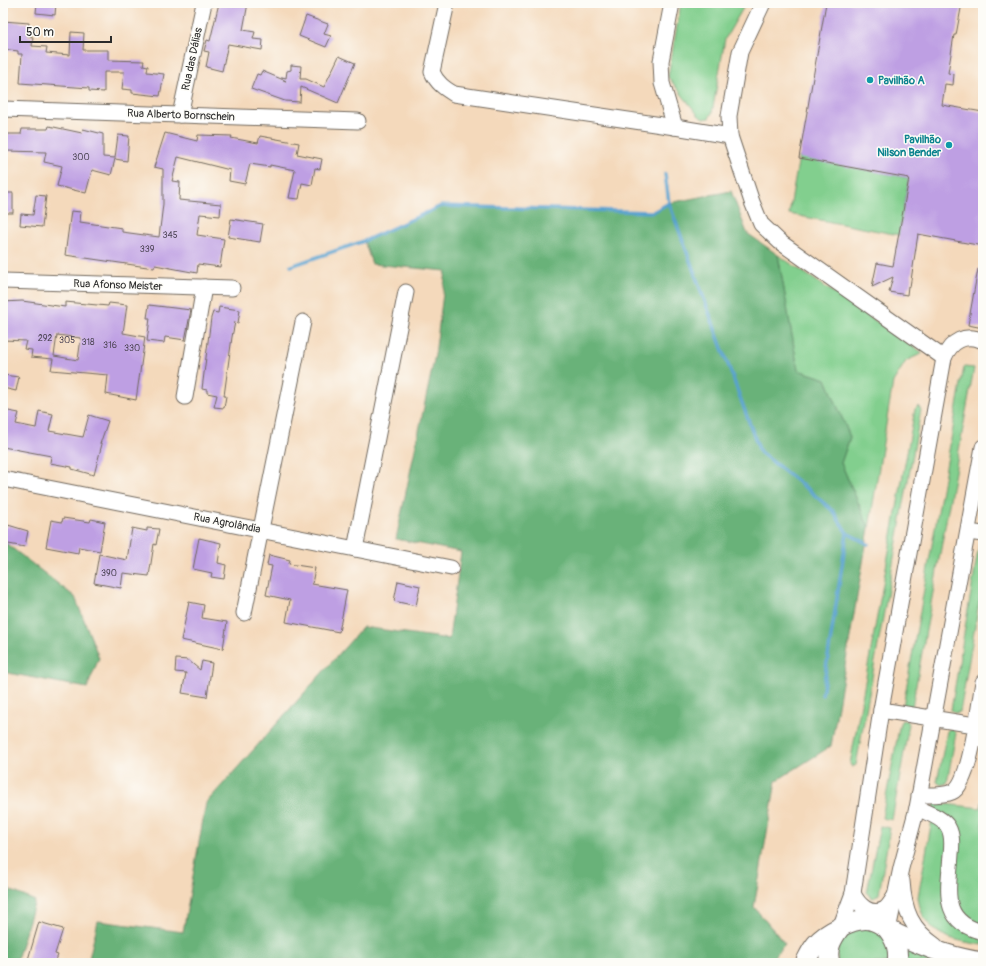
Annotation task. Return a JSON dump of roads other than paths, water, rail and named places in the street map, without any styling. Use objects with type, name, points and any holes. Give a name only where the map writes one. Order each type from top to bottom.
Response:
[{"type":"main road","points":[[805,963],[816,944],[849,922],[864,920],[880,924],[888,930],[928,948],[953,956],[983,962]]},
{"type":"main road","points":[[830,963],[829,949],[833,938],[840,928]]},
{"type":"main road","points":[[888,930],[895,940],[898,950],[897,963]]},
{"type":"street","name":"Rua das Dálias","points":[[180,115],[204,3]]},
{"type":"street","points":[[447,3],[432,72],[436,80],[444,89],[454,94],[730,136]]},
{"type":"street","points":[[672,3],[661,61],[662,84],[675,127]]},
{"type":"street","points":[[763,3],[740,52],[729,116],[730,136],[761,224],[780,242],[944,358]]},
{"type":"street","name":"Rua Alberto Bornschein","points":[[3,109],[358,121]]},
{"type":"street","name":"Rua Afonso Meister","points":[[3,281],[232,288]]},
{"type":"street","points":[[185,397],[204,287]]},
{"type":"street","points":[[355,549],[406,292]]},
{"type":"street","points":[[244,613],[303,322]]},
{"type":"street","points":[[840,928],[853,893],[881,710],[944,358],[948,349],[956,341],[967,337],[976,338],[983,341]]},
{"type":"street","points":[[888,930],[901,868],[918,801],[933,718],[976,533],[983,447]]},
{"type":"street","name":"Rua Agrolândia","points":[[3,479],[451,568]]},
{"type":"street","points":[[918,801],[952,792],[961,786],[967,772],[983,682]]},
{"type":"street","points":[[881,710],[975,725]]},
{"type":"street","points":[[918,801],[948,827],[952,840],[948,900],[955,916],[970,929],[983,932]]},
{"type":"street","points":[[901,868],[903,896],[911,923],[924,937],[953,956]]},
{"type":"street","points":[[853,893],[857,902],[865,909],[875,911],[885,909],[895,895]]},
{"type":"waterway","points":[[665,174],[669,203],[760,452],[833,511],[847,533],[868,544]]},
{"type":"waterway","points":[[291,266],[364,241],[441,206],[653,212],[669,203]]},
{"type":"waterway","points":[[822,695],[847,533]]},
{"type":"place","name":"Pavilhão A","points":[[870,80]]},
{"type":"place","name":"Pavilhão Nilson Bender","points":[[949,145]]}]
